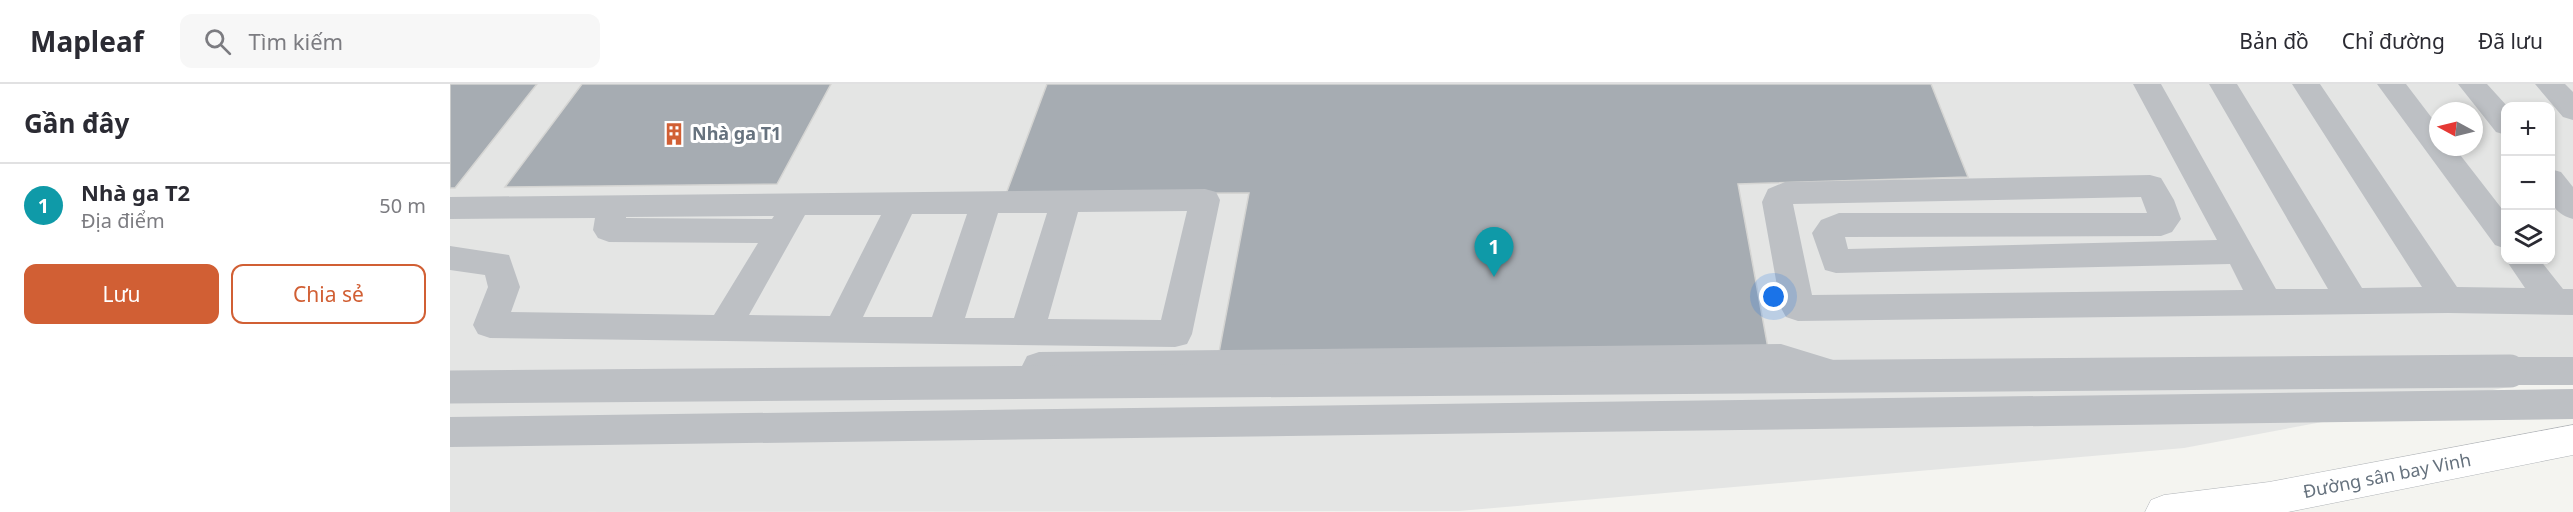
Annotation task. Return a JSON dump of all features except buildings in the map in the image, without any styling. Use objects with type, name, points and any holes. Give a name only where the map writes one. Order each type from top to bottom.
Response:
[{"type":"main road","name":"Đường sân bay Vinh","points":[[2164,512],[2270,499],[2573,440]]},
{"type":"street","points":[[2147,84],[2267,303]]},
{"type":"street","points":[[2223,84],[2353,302]]},
{"type":"street","points":[[2306,84],[2448,300]]},
{"type":"street","points":[[2391,84],[2429,135]]},
{"type":"street","points":[[2472,84],[2501,120]]},
{"type":"street","points":[[2549,84],[2573,111]]},
{"type":"street","points":[[2445,156],[2501,232]]},
{"type":"street","points":[[2239,252],[1836,261],[1828,233],[1839,225],[2161,224],[2165,219],[2150,186],[1785,193],[1779,196],[1777,202],[1798,308],[2448,300],[2564,302]]},
{"type":"street","points":[[2555,186],[2573,208]]},
{"type":"street","points":[[450,208],[612,206],[609,230],[789,218],[902,203],[1205,200],[1175,334],[490,325],[504,287],[498,264],[450,258]]},
{"type":"street","points":[[944,331],[986,202]]},
{"type":"street","points":[[1027,332],[1066,202]]},
{"type":"street","points":[[840,330],[902,203]]},
{"type":"street","points":[[724,328],[789,218]]},
{"type":"street","points":[[2526,264],[2564,302]]},
{"type":"street","points":[[450,372],[1781,358],[1956,412]]},
{"type":"street","points":[[450,387],[2573,371]]},
{"type":"street","points":[[450,432],[2573,404]]},
{"type":"shaded area","points":[[450,84],[2573,84],[2573,375],[2184,448],[1459,511],[450,512]]},
{"type":"place","name":"Nhà ga T1","points":[[674,134]]},
{"type":"place","name":"Nhà ga T2","points":[[1494,277]]}]
